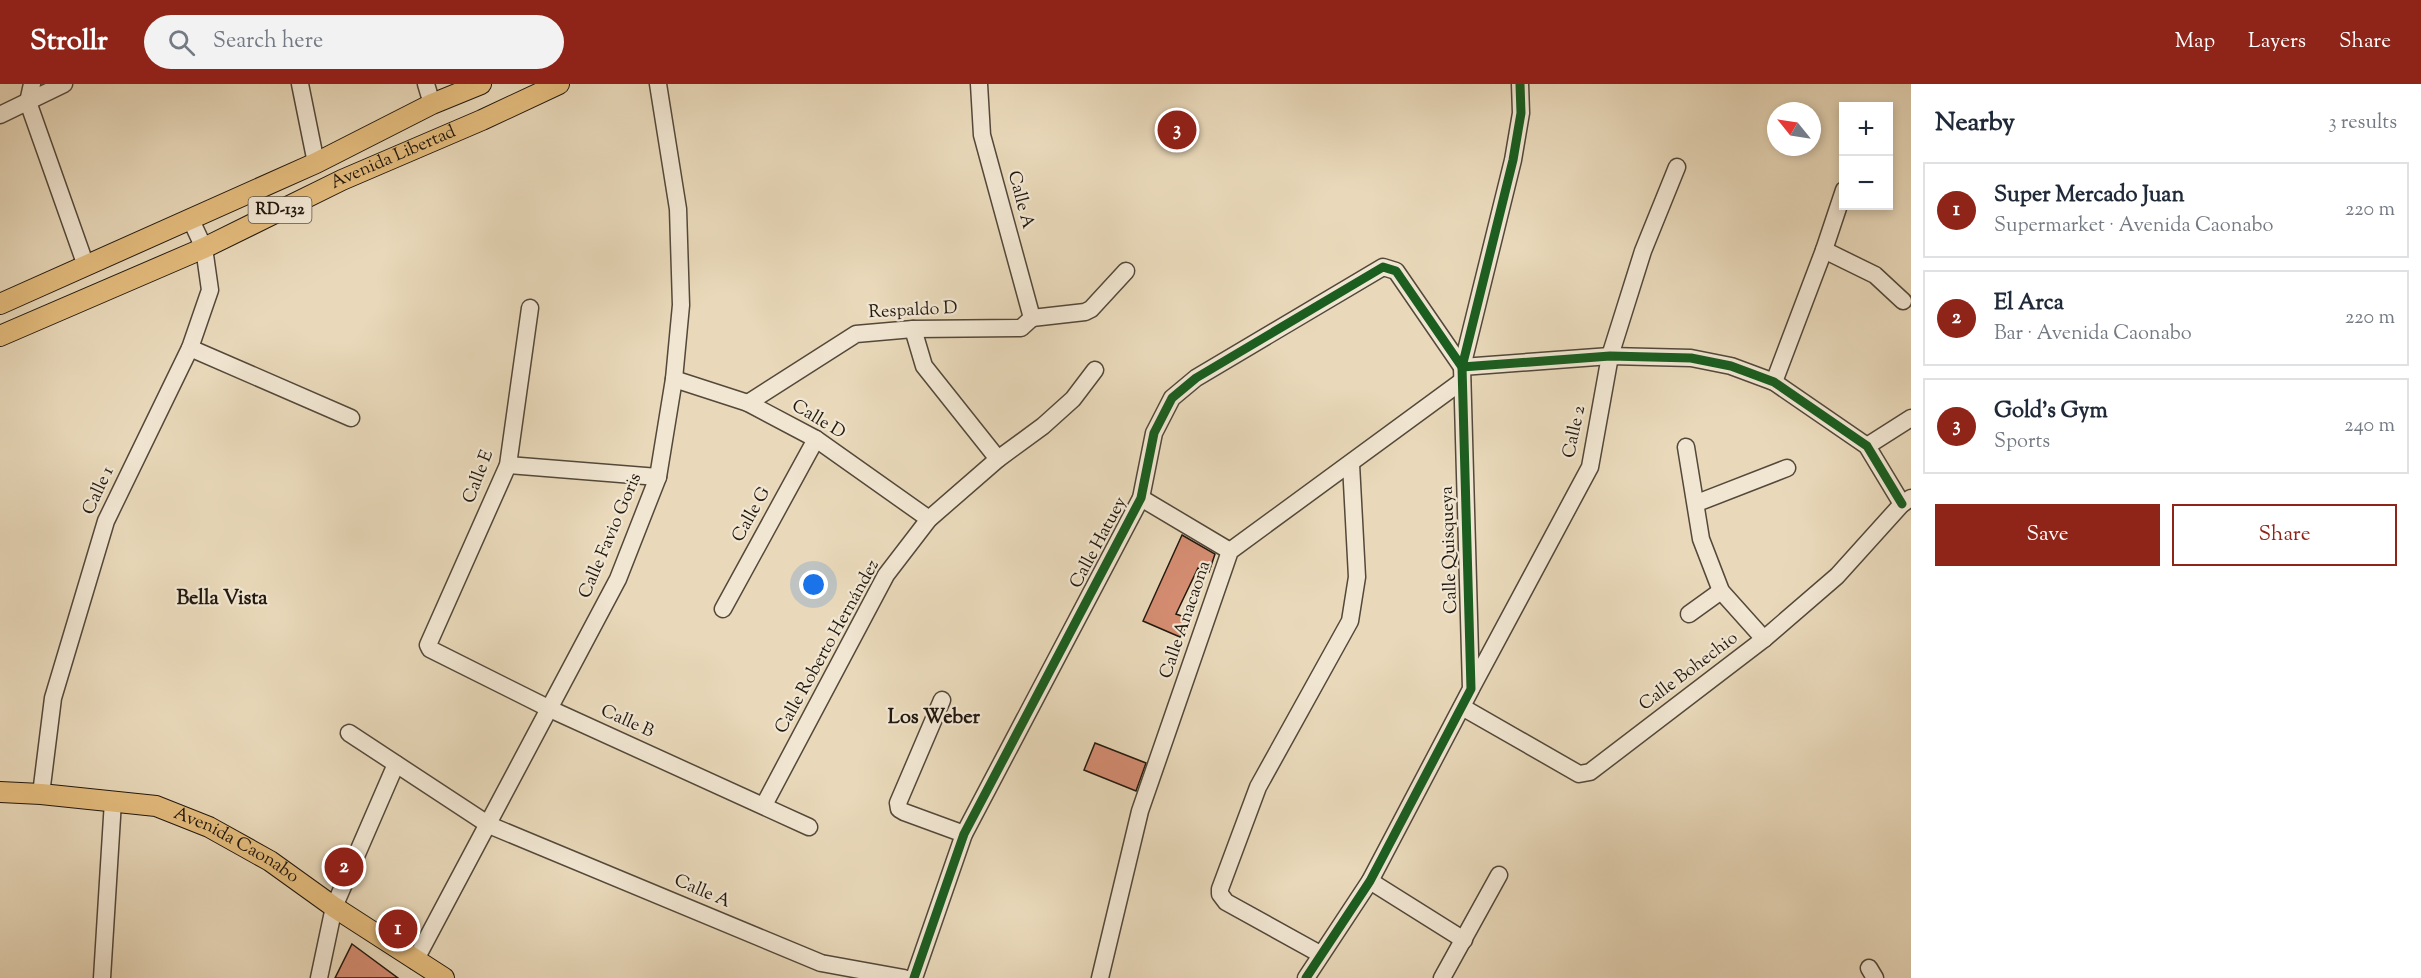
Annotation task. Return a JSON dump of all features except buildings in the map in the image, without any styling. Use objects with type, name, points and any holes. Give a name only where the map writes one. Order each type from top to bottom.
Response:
[{"type":"main road","name":"Avenida Libertad","points":[[0,304],[316,163],[432,104],[481,84]]},
{"type":"main road","name":"Avenida Libertad","points":[[0,336],[204,248],[342,180],[559,84]]},
{"type":"main road","name":"Avenida Caonabo","points":[[0,792],[156,806],[209,826],[270,861],[334,907],[444,978]]},
{"type":"street","points":[[32,84],[28,102],[86,266]]},
{"type":"street","points":[[0,115],[64,84]]},
{"type":"street","points":[[300,84],[316,163]]},
{"type":"street","points":[[426,84],[432,104]]},
{"type":"street","name":"Calle Favio Goris","points":[[415,961],[618,579],[658,477],[674,379],[681,305],[678,209],[658,84]]},
{"type":"street","name":"Calle A","points":[[979,84],[982,135],[1030,320]]},
{"type":"street","name":"Calle Quisqueya","points":[[1306,978],[1370,881],[1471,689],[1462,374],[1513,160],[1521,114],[1520,84]]},
{"type":"street","name":"Calle 2","points":[[1471,689],[1590,467],[1610,356],[1643,251],[1677,166]]},
{"type":"street","points":[[1774,382],[1839,205]]},
{"type":"street","name":"Calle 1","points":[[41,794],[53,698],[106,520],[190,348],[210,290],[204,248],[190,218]]},
{"type":"street","points":[[1824,250],[1875,275],[1903,301]]},
{"type":"street","name":"Calle Hatuey","points":[[914,978],[964,834],[1141,498],[1154,433],[1172,398],[1196,378],[1383,267],[1396,271],[1462,374]]},
{"type":"street","name":"Respaldo D","points":[[748,403],[856,334],[913,329],[1021,328],[1030,320],[1091,309],[1126,271]]},
{"type":"street","name":"Calle E","points":[[430,649],[428,641],[508,465],[530,308]]},
{"type":"street","points":[[913,329],[924,366],[998,459]]},
{"type":"street","points":[[190,348],[351,418]]},
{"type":"street","points":[[1462,374],[1610,356],[1691,358],[1731,366],[1774,382],[1866,446],[1906,501]]},
{"type":"street","name":"Calle Roberto Hernández","points":[[764,805],[886,575],[929,519],[998,459],[1051,420],[1073,399],[1095,370]]},
{"type":"street","name":"Calle Anacaona","points":[[1100,978],[1140,811],[1230,551],[1351,464],[1462,374]]},
{"type":"street","name":"Calle D","points":[[674,379],[748,403],[816,439],[929,519]]},
{"type":"street","points":[[1866,446],[1911,418]]},
{"type":"street","name":"Calle G","points":[[723,609],[816,439]]},
{"type":"street","points":[[1686,447],[1697,503],[1701,539],[1721,591],[1764,639]]},
{"type":"street","points":[[1320,954],[1226,902],[1220,894],[1220,889],[1258,787],[1350,621],[1357,577],[1351,464]]},
{"type":"street","points":[[508,465],[658,477]]},
{"type":"street","points":[[1697,503],[1787,468]]},
{"type":"street","points":[[1141,498],[1230,551]]},
{"type":"street","name":"Calle Bohechio","points":[[1462,707],[1579,774],[1590,772],[1764,639],[1837,576],[1906,501]]},
{"type":"street","points":[[1689,614],[1721,591]]},
{"type":"street","name":"Calle B","points":[[430,649],[550,709],[809,827]]},
{"type":"street","points":[[942,700],[898,803],[899,809],[904,812],[964,834]]},
{"type":"street","name":"Calle A","points":[[349,733],[489,825],[821,963],[904,978]]},
{"type":"street","points":[[320,978],[334,907],[396,764]]},
{"type":"street","points":[[102,978],[113,801]]},
{"type":"street","points":[[1442,978],[1499,876]]},
{"type":"street","points":[[1370,881],[1464,939]]},
{"type":"cycle path","points":[[1306,978],[1370,881],[1471,689],[1462,367],[1513,160],[1521,113],[1520,84]]},
{"type":"cycle path","points":[[914,978],[964,834],[1141,498],[1154,433],[1172,398],[1196,378],[1383,267],[1396,271],[1462,367],[1610,356],[1691,358],[1731,366],[1774,382],[1867,446],[1902,504]]},
{"type":"place","name":"Gold's Gym","points":[[1177,130]]},
{"type":"place","name":"El Arca","points":[[344,867]]},
{"type":"place","name":"Super Mercado Juan","points":[[398,929]]},
{"type":"district","name":"Bella Vista","points":[[222,599]]},
{"type":"district","name":"Los Weber","points":[[934,718]]}]
